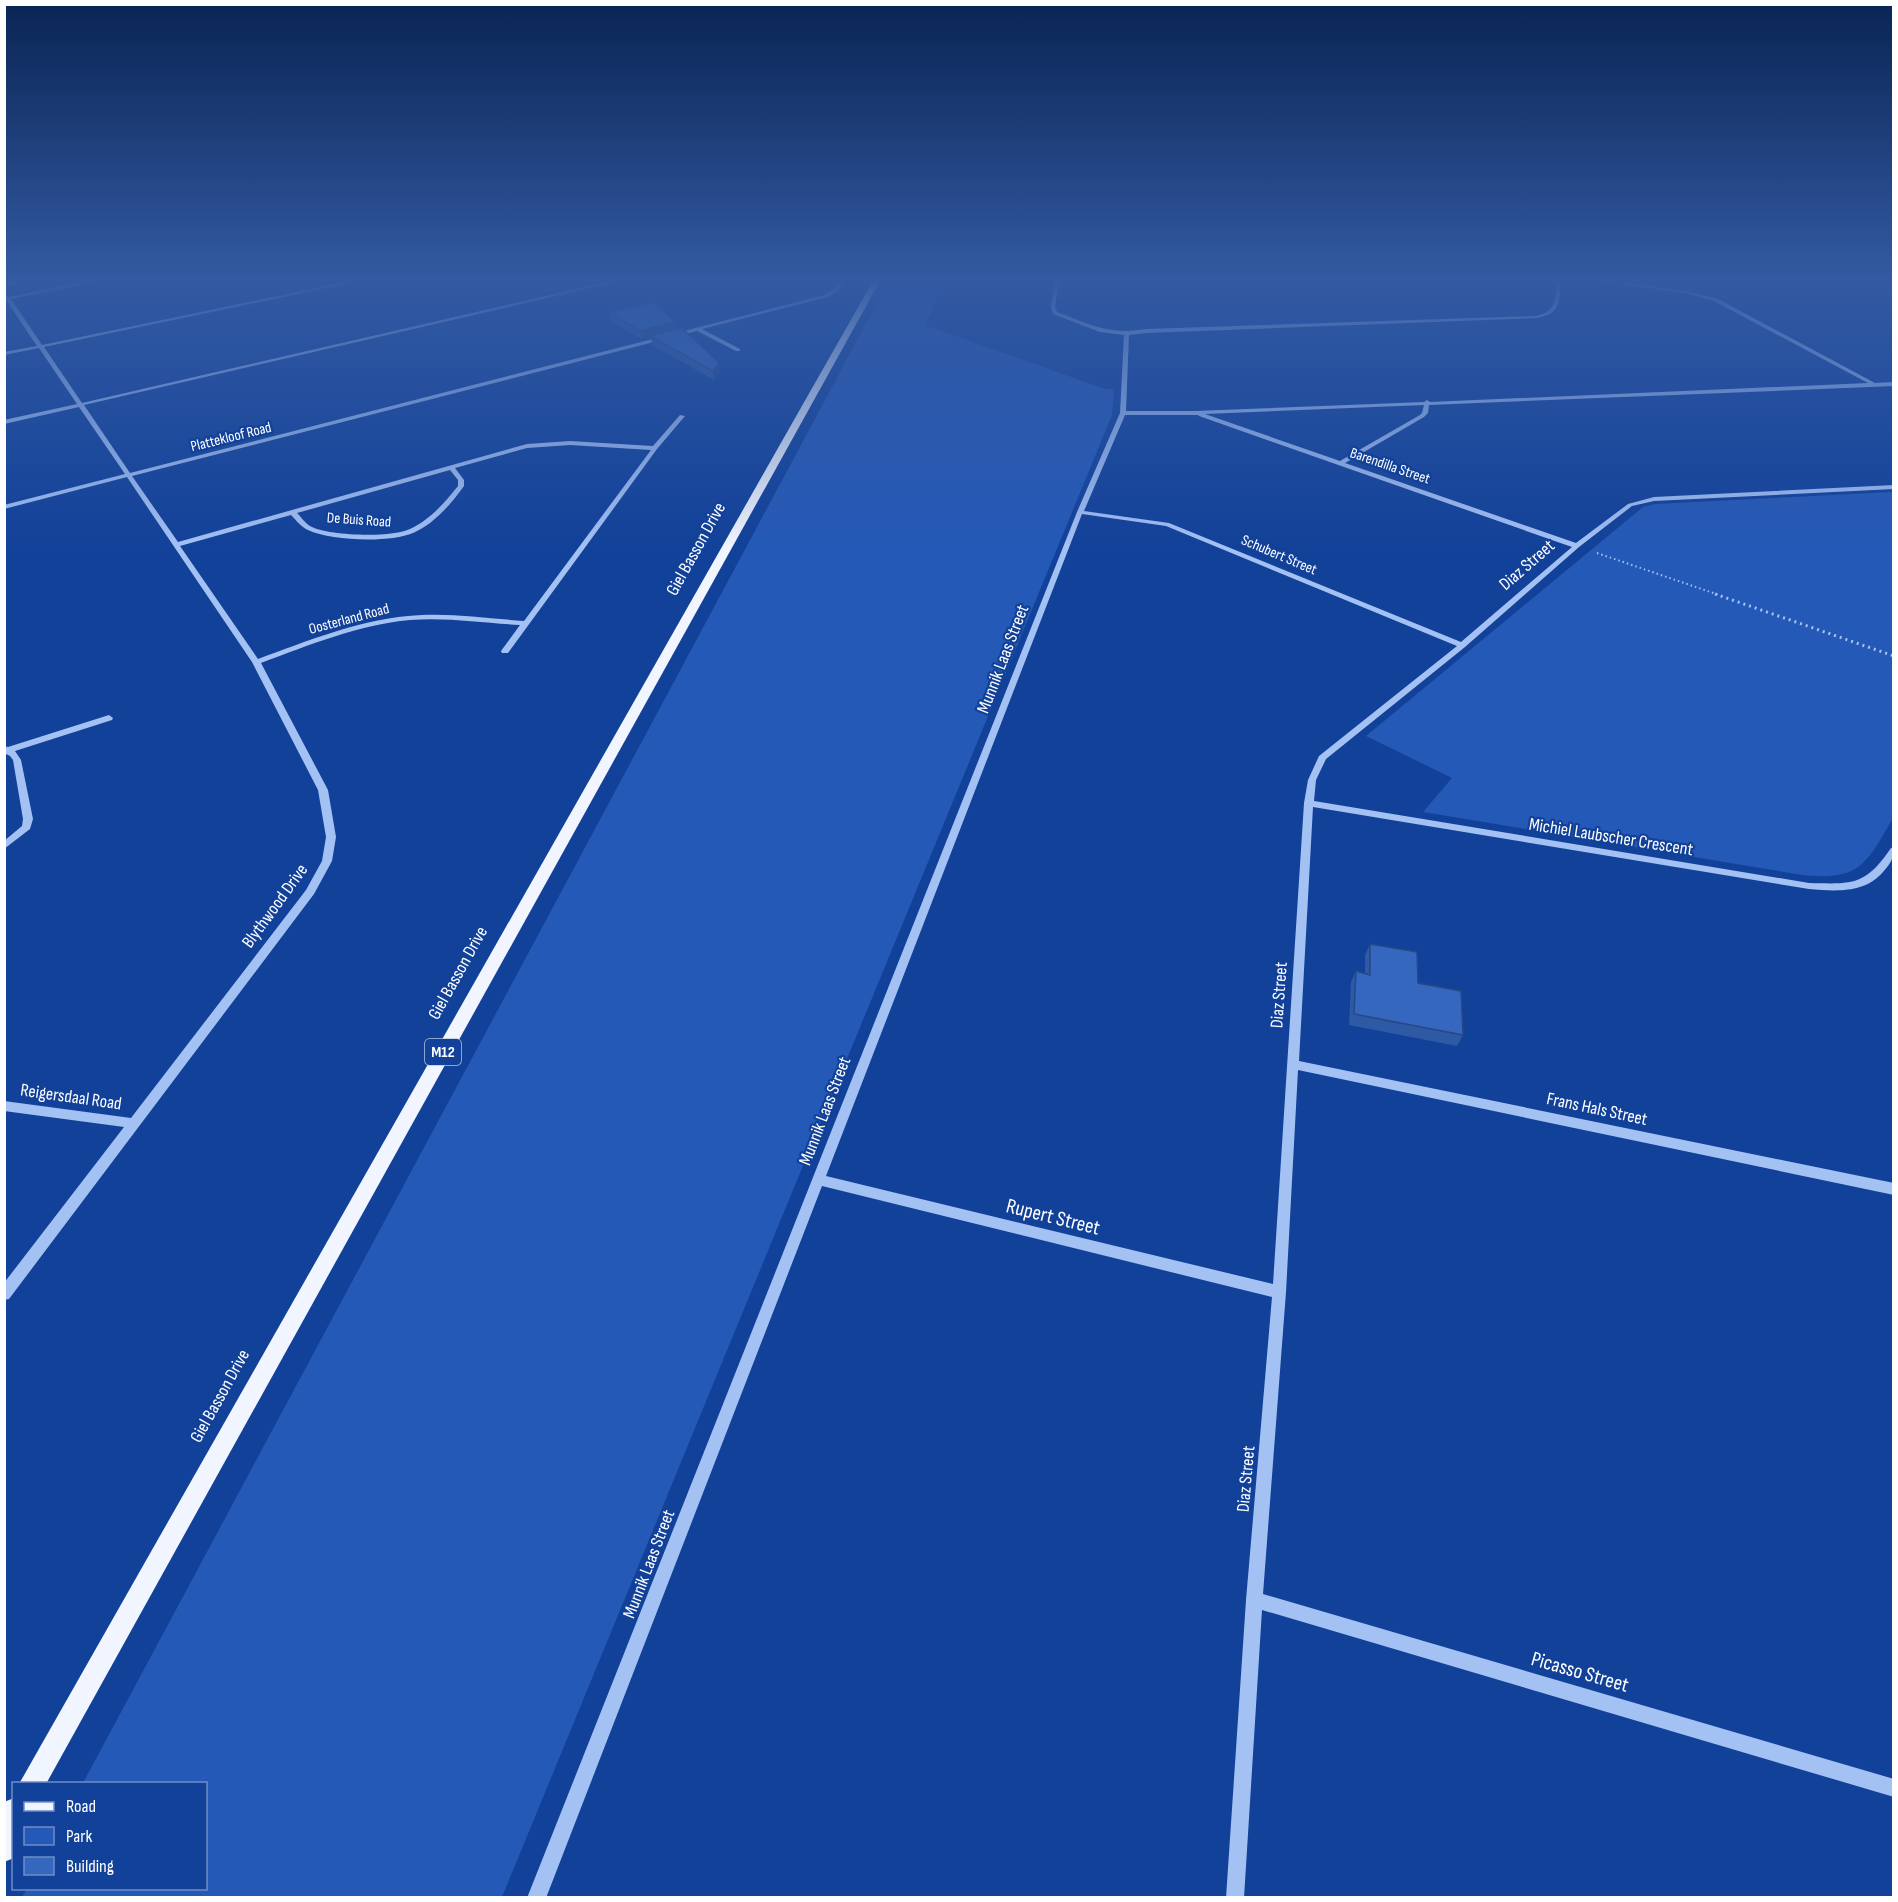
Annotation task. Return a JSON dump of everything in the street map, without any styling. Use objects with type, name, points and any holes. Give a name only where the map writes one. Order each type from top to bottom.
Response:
[{"type":"main road","name":"Giel Basson Drive","points":[[33,1782],[828,370]]},
{"type":"main road","points":[[4,1849],[12,1831]]},
{"type":"street","name":"Blythwood Drive","points":[[4,1294],[310,892],[327,861],[331,837],[323,790],[256,662],[57,370]]},
{"type":"street","points":[[4,422],[234,370]]},
{"type":"street","name":"Plattekloof Road","points":[[4,507],[540,370]]},
{"type":"street","name":"Munnik Laas Street","points":[[536,1898],[1080,512],[1123,413],[1125,370]]},
{"type":"street","points":[[1847,370],[1874,384]]},
{"type":"street","points":[[1884,384],[1893,389]]},
{"type":"street","points":[[1123,413],[1893,384]]},
{"type":"street","points":[[1341,463],[1422,416],[1425,413],[1427,402]]},
{"type":"street","name":"Barendilla Street","points":[[1195,412],[1577,546]]},
{"type":"street","points":[[506,651],[524,623],[655,448],[682,416]]},
{"type":"street","name":"De Buis Road","points":[[176,545],[512,449],[547,443],[655,448]]},
{"type":"street","name":"De Buis Road","points":[[292,512],[309,528],[325,532],[378,536],[402,535],[429,520],[461,486],[461,480],[451,467]]},
{"type":"street","name":"Diaz Street","points":[[1235,1898],[1254,1600],[1279,1292],[1309,803],[1312,780],[1322,758],[1462,645],[1577,546],[1630,505],[1642,500],[1893,487]]},
{"type":"street","name":"Schubert Street","points":[[1080,512],[1145,519],[1173,526],[1462,645]]},
{"type":"street","name":"Oosterland Road","points":[[256,662],[334,634],[375,623],[410,618],[524,623]]},
{"type":"street","points":[[4,846],[27,827],[28,819],[17,760],[7,750],[109,718]]},
{"type":"street","name":"Michiel Laubscher Crescent","points":[[1309,803],[1809,886],[1840,887],[1863,884],[1880,872],[1893,850]]},
{"type":"street","name":"Frans Hals Street","points":[[1292,1064],[1893,1189]]},
{"type":"street","name":"Reigersdaal Road","points":[[4,1106],[132,1123]]},
{"type":"street","name":"Rupert Street","points":[[818,1180],[1279,1292]]},
{"type":"street","name":"Picasso Street","points":[[1254,1600],[1893,1788]]},
{"type":"path","points":[[1577,546],[1893,656]]},
{"type":"green space","points":[[841,370],[1051,370],[1105,389],[1114,389],[1112,415],[502,1897],[22,1897],[26,1890],[207,1890],[207,1782],[84,1782]]},
{"type":"green space","points":[[1893,492],[1893,818],[1868,858],[1850,872],[1822,876],[1802,875],[1423,812],[1452,778],[1366,736],[1643,507],[1655,504]]},
{"type":"building","points":[[1370,944],[1417,952],[1418,983],[1461,991],[1463,1035],[1354,1014],[1356,971],[1370,975]]}]
